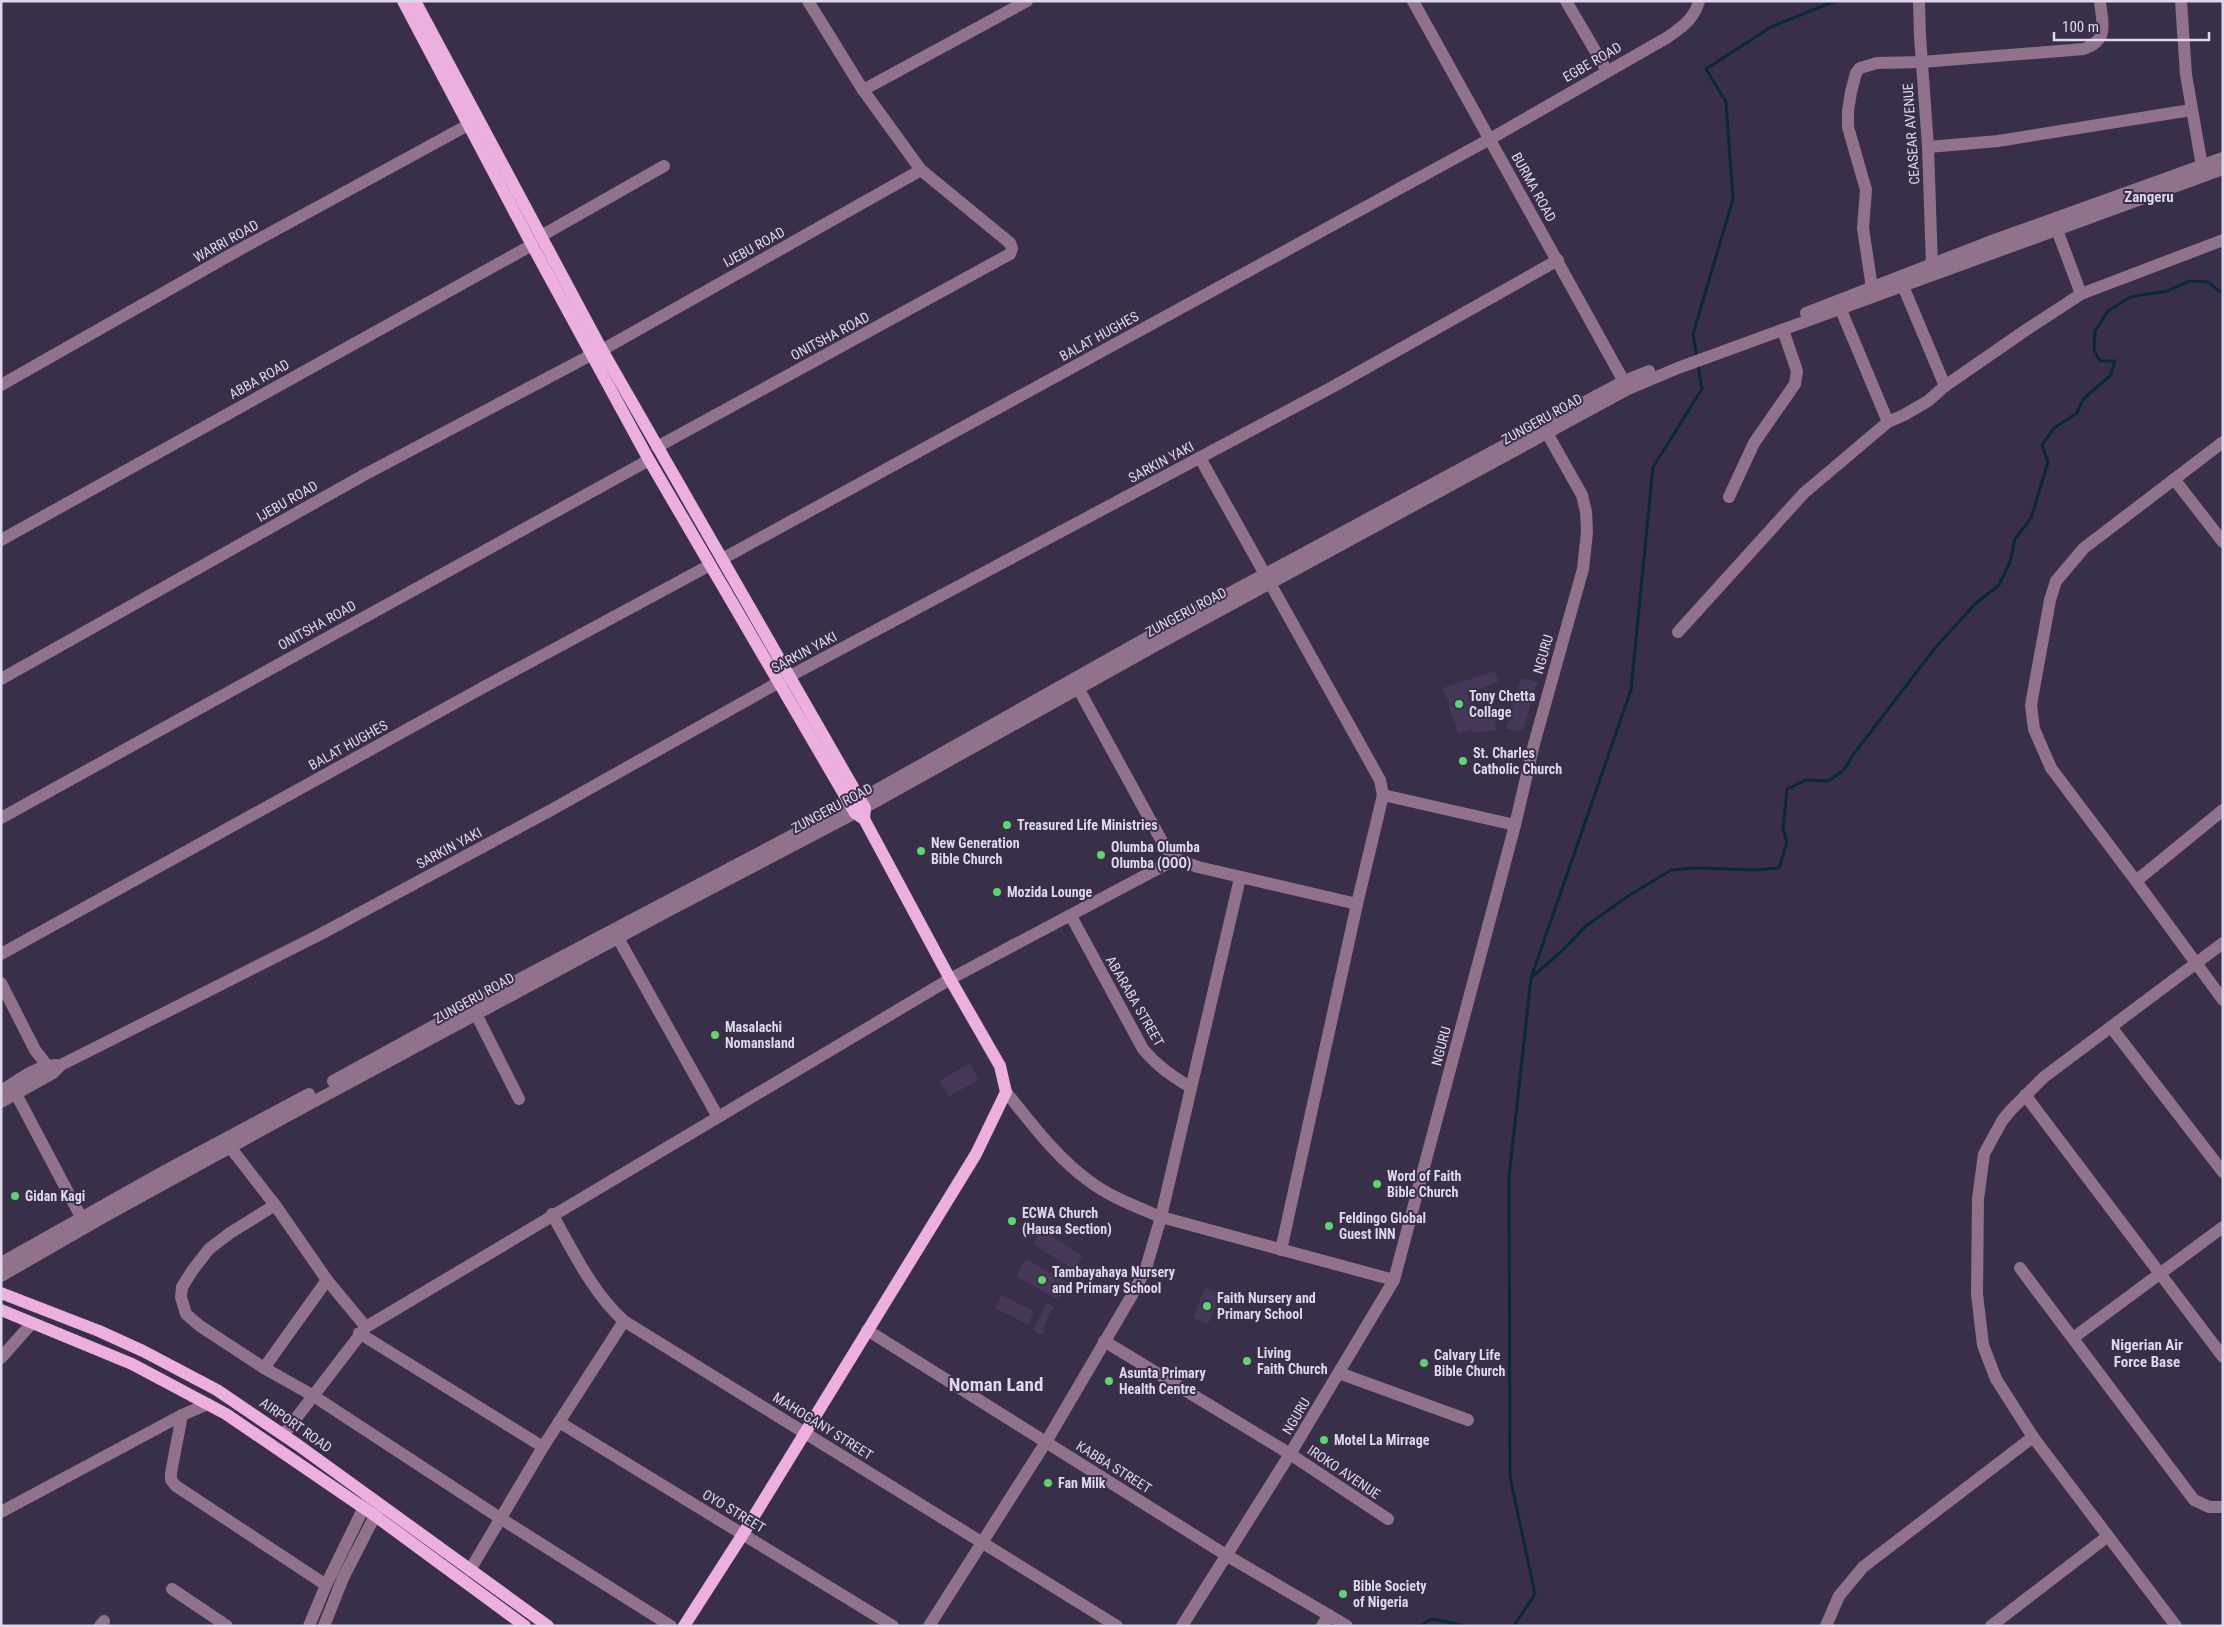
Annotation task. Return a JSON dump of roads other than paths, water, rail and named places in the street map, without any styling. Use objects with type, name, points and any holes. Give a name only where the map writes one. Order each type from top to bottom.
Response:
[{"type":"main road","points":[[403,1],[468,126],[536,241]]},
{"type":"main road","points":[[414,1],[536,241],[596,352],[648,460],[710,565],[784,680],[859,809],[950,980],[1000,1066],[1006,1092],[976,1154],[743,1534],[684,1626]]},
{"type":"main road","points":[[596,352],[657,447],[722,559],[784,680]]},
{"type":"main road","name":"AIRPORT ROAD","points":[[1,1293],[99,1331],[143,1351],[217,1390],[284,1434],[525,1626]]},
{"type":"main road","name":"AIRPORT ROAD","points":[[1,1310],[132,1364],[208,1404],[372,1506],[470,1570],[548,1626]]},
{"type":"street","points":[[808,1],[863,90],[921,170]]},
{"type":"street","points":[[863,90],[1027,1]]},
{"type":"street","name":"BURMA ROAD","points":[[1413,1],[1626,385]]},
{"type":"street","points":[[1566,1],[1607,71]]},
{"type":"street","name":"EGBE ROAD","points":[[1490,139],[1685,25],[1700,1]]},
{"type":"street","name":"CEASEAR AVENUE","points":[[1919,1],[1921,62],[1928,147],[1932,266]]},
{"type":"street","points":[[1872,288],[1863,228],[1866,190],[1848,127],[1848,111],[1856,73],[1867,64],[1921,62],[2084,49],[2098,43],[2101,39],[2103,32],[2100,1]]},
{"type":"street","points":[[2181,1],[2191,110],[2202,166]]},
{"type":"street","points":[[1928,147],[1998,141],[2191,110]]},
{"type":"street","name":"WARRI ROAD","points":[[1,385],[246,246],[468,126]]},
{"type":"street","name":"BALAT HUGHES","points":[[722,559],[1490,139]]},
{"type":"street","points":[[1700,357],[1932,266],[1988,242],[2223,158]]},
{"type":"street","name":"ABBA ROAD","points":[[1,540],[536,241],[664,166]]},
{"type":"street","points":[[1700,357],[1841,310],[2223,169]]},
{"type":"street","name":"ONITSHA ROAD","points":[[657,447],[1007,257],[1012,248],[1005,239],[921,170]]},
{"type":"street","name":"IJEBU ROAD","points":[[1,680],[364,475],[596,352],[921,170]]},
{"type":"street","points":[[2057,230],[2081,294]]},
{"type":"street","points":[[1678,632],[1804,493],[1888,422],[1928,401],[1945,386],[2081,294],[2223,240]]},
{"type":"street","name":"SARKIN YAKI","points":[[1,1102],[16,1094],[49,1070],[328,930],[562,804],[784,680],[1336,385],[1558,260]]},
{"type":"street","points":[[1903,286],[1945,386]]},
{"type":"street","points":[[1841,310],[1888,422]]},
{"type":"street","points":[[1729,497],[1754,443],[1795,384],[1797,370],[1783,330]]},
{"type":"street","name":"ZUNGERU ROAD","points":[[1,1276],[230,1147],[859,809],[1078,688],[1269,579],[1547,433],[1626,385],[1700,357]]},
{"type":"street","points":[[1,1263],[81,1217],[522,978],[859,809],[1107,660],[1269,579],[1626,385]]},
{"type":"street","name":"NGURU","points":[[1182,1626],[1290,1454],[1394,1280],[1515,824],[1534,744],[1583,569],[1587,532],[1586,512],[1582,495],[1547,433]]},
{"type":"street","points":[[2223,442],[2084,548],[2056,581],[2050,600],[2031,705],[2034,729],[2050,768],[2223,1000]]},
{"type":"street","points":[[1200,458],[1380,780],[1383,795],[1357,904],[1281,1250]]},
{"type":"street","name":"ONITSHA ROAD","points":[[1,818],[648,460]]},
{"type":"street","points":[[2174,479],[2223,542]]},
{"type":"street","name":"BALAT HUGHES","points":[[1,954],[710,565]]},
{"type":"street","points":[[1078,688],[1165,846],[1176,859],[1240,878],[1357,904]]},
{"type":"street","points":[[1383,795],[1515,824]]},
{"type":"street","points":[[2136,881],[2223,810]]},
{"type":"street","points":[[284,1434],[362,1330],[552,1214],[950,980],[1176,859]]},
{"type":"street","points":[[929,1626],[1046,1442],[1146,1268],[1161,1217],[1240,878]]},
{"type":"street","name":"ABARABA STREET","points":[[1070,916],[1143,1049],[1153,1062],[1167,1074],[1190,1086]]},
{"type":"street","points":[[618,938],[718,1117]]},
{"type":"street","points":[[2176,1626],[2034,1437],[1996,1379],[1983,1345],[1977,1294],[1978,1199],[1984,1154],[2002,1121],[2025,1095],[2044,1077],[2223,942]]},
{"type":"street","points":[[1,982],[35,1050],[49,1070],[1,1091]]},
{"type":"street","points":[[476,1014],[518,1098]]},
{"type":"street","points":[[2112,1027],[2223,1172]]},
{"type":"street","points":[[1006,1092],[1054,1150],[1090,1182],[1128,1204],[1161,1217],[1394,1280]]},
{"type":"street","points":[[16,1094],[81,1217]]},
{"type":"street","points":[[2025,1095],[2223,1357]]},
{"type":"street","points":[[230,1147],[275,1205],[362,1330],[544,1447]]},
{"type":"street","points":[[275,1205],[230,1233],[210,1249],[192,1271],[182,1288],[181,1297],[186,1314],[200,1326],[264,1368],[312,1395],[500,1518],[672,1626]]},
{"type":"street","name":"MAHOGANY STREET","points":[[552,1214],[593,1286],[610,1308],[624,1321],[1117,1626]]},
{"type":"street","points":[[2074,1338],[2223,1227]]},
{"type":"street","points":[[2020,1268],[2194,1500],[2209,1507],[2223,1507]]},
{"type":"street","points":[[264,1368],[326,1280]]},
{"type":"street","points":[[470,1570],[559,1422],[624,1321]]},
{"type":"street","points":[[1,1358],[32,1323]]},
{"type":"street","name":"KABBA STREET","points":[[867,1330],[1226,1555],[1326,1620],[1347,1626]]},
{"type":"street","name":"IROKO AVENUE","points":[[1104,1340],[1290,1454],[1388,1519]]},
{"type":"street","points":[[1339,1373],[1468,1420]]},
{"type":"street","points":[[1,1512],[182,1415],[208,1404]]},
{"type":"street","points":[[182,1415],[171,1473],[172,1480],[176,1486],[326,1585]]},
{"type":"street","name":"OYO STREET","points":[[559,1422],[893,1626]]},
{"type":"street","points":[[1826,1626],[1838,1596],[1863,1567],[2034,1437]]},
{"type":"street","points":[[309,1626],[326,1585],[372,1506]]},
{"type":"street","points":[[324,1626],[372,1506]]},
{"type":"street","points":[[1991,1626],[2108,1536]]},
{"type":"street","points":[[172,1589],[227,1626]]},
{"type":"waterway","points":[[1697,358],[1693,334],[1733,199],[1726,102],[1706,69],[1771,27],[1835,1]]},
{"type":"waterway","points":[[1532,977],[1562,951],[1586,926],[1625,898],[1671,870],[1696,868],[1755,870],[1779,868],[1787,842],[1783,828],[1787,789],[1806,780],[1828,781],[1844,770],[1853,755],[1935,648],[1975,604],[1999,585],[2010,562],[2015,539],[2031,518],[2048,462],[2042,445],[2054,428],[2077,413],[2084,398],[2110,376],[2115,361],[2100,361],[2094,350],[2095,331],[2108,311],[2130,297],[2167,291],[2190,281],[2208,282],[2223,292]]},
{"type":"waterway","points":[[1514,1626],[1535,1594],[1510,1477],[1509,1177],[1531,978],[1631,690],[1653,467],[1702,389],[1698,364]]},
{"type":"waterway","points":[[1419,1626],[1432,1619],[1467,1626]]},
{"type":"place","name":"Tony Chetta Collage","points":[[1459,704]]},
{"type":"place","name":"St. Charles Catholic Church","points":[[1463,761]]},
{"type":"place","name":"Treasured Life Ministries","points":[[1007,825]]},
{"type":"place","name":"New Generation Bible Church","points":[[921,851]]},
{"type":"place","name":"Olumba Olumba Olumba (OOO)","points":[[1101,855]]},
{"type":"place","name":"Mozida Lounge","points":[[997,892]]},
{"type":"place","name":"Masalachi Nomansland","points":[[715,1035]]},
{"type":"place","name":"Word of Faith Bible Church","points":[[1377,1184]]},
{"type":"place","name":"Gidan Kagi","points":[[15,1196]]},
{"type":"place","name":"ECWA Church (Hausa Section)","points":[[1012,1221]]},
{"type":"place","name":"Feldingo Global Guest INN","points":[[1329,1226]]},
{"type":"place","name":"Tambayahaya Nursery and Primary School","points":[[1042,1280]]},
{"type":"place","name":"Faith Nursery and Primary School","points":[[1207,1306]]},
{"type":"place","name":"Living Faith Church","points":[[1247,1361]]},
{"type":"place","name":"Calvary Life Bible Church","points":[[1424,1363]]},
{"type":"place","name":"Asunta Primary Health Centre","points":[[1109,1381]]},
{"type":"place","name":"Motel La Mirrage","points":[[1324,1440]]},
{"type":"place","name":"Fan Milk","points":[[1048,1483]]},
{"type":"place","name":"Bible Society of Nigeria","points":[[1343,1594]]},
{"type":"district","name":"Zangeru","points":[[2149,197]]},
{"type":"district","name":"Nigerian Air Force Base","points":[[2147,1354]]},
{"type":"district","name":"Noman Land","points":[[996,1384]]}]
